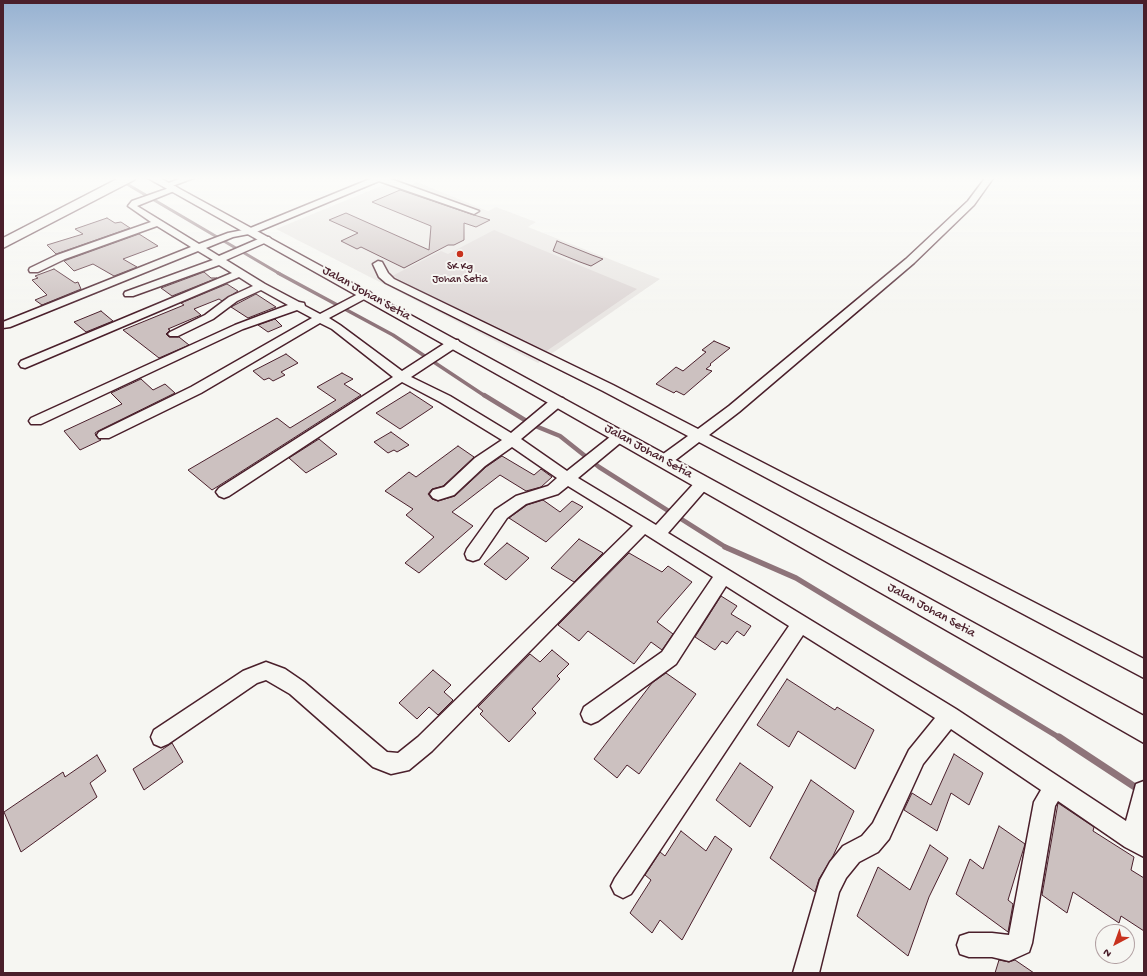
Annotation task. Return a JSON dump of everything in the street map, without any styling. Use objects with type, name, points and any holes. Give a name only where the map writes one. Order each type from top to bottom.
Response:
[{"type":"highway","points":[[3,235],[27,223]]},
{"type":"highway","points":[[3,244],[44,223]]},
{"type":"main road","name":"Jalan Johan Setia","points":[[225,223],[615,441],[664,461],[698,489],[1144,730]]},
{"type":"street","points":[[34,270],[61,257],[157,223]]},
{"type":"street","points":[[160,223],[202,246],[240,273],[262,286],[324,316],[359,343],[406,375],[513,438],[656,529],[723,576],[949,716],[1055,787],[1138,836],[1144,792]]},
{"type":"street","points":[[129,294],[222,259],[285,223]]},
{"type":"street","points":[[664,461],[734,409],[910,261],[951,223]]},
{"type":"street","points":[[6,325],[231,235],[255,239]]},
{"type":"street","points":[[378,264],[383,275],[390,281],[608,388],[1144,669]]},
{"type":"street","points":[[25,364],[240,273]]},
{"type":"street","points":[[174,334],[209,317],[233,299],[262,286]]},
{"type":"street","points":[[104,435],[196,390],[324,316],[360,298]]},
{"type":"street","points":[[36,421],[239,327],[300,305]]},
{"type":"street","points":[[224,492],[448,348]]},
{"type":"street","points":[[438,494],[449,491],[480,462],[553,406]]},
{"type":"street","points":[[473,554],[501,514],[521,500],[553,490],[615,441]]},
{"type":"street","points":[[161,737],[250,677],[266,672],[278,675],[298,688],[380,760],[391,764],[402,763],[425,744],[698,489]]},
{"type":"street","points":[[592,714],[670,658],[693,620],[723,576]]},
{"type":"street","points":[[622,886],[800,624]]},
{"type":"street","points":[[806,973],[828,888],[838,870],[851,854],[870,844],[881,831],[916,757],[949,716]]},
{"type":"street","points":[[969,945],[992,945],[1010,949],[1020,943],[1046,802],[1055,787]]},
{"type":"shaded area","name":"SK Kg Johan Setia","points":[[292,223],[535,223],[528,227],[660,279],[538,363],[276,229]]},
{"type":"shaded area","points":[[494,230],[637,289],[545,352],[392,276],[441,251],[448,254]]},
{"type":"building","points":[[94,223],[122,223],[130,228],[56,254],[47,245],[83,234],[75,229]]},
{"type":"building","points":[[335,223],[367,223],[429,250],[431,226],[423,223],[485,223],[476,227],[464,223],[464,240],[454,245],[448,245],[404,268],[361,247],[357,249],[341,241],[358,233]]},
{"type":"building","points":[[139,234],[158,246],[123,259],[137,267],[114,276],[93,264],[74,271],[64,261]]},
{"type":"building","points":[[557,241],[603,259],[591,266],[580,262],[553,251]]},
{"type":"building","points":[[54,269],[75,283],[78,282],[81,289],[42,305],[35,300],[47,295],[32,280],[38,278],[35,276]]},
{"type":"building","points":[[204,272],[211,278],[217,278],[172,296],[161,288]]},
{"type":"building","points":[[227,284],[238,291],[222,301],[219,299],[194,309],[201,315],[168,329],[170,330],[166,334],[169,337],[179,337],[189,345],[159,358],[123,330],[184,305],[181,303]]},
{"type":"building","points":[[256,294],[276,307],[248,318],[231,307]]},
{"type":"building","points":[[101,311],[113,321],[86,332],[74,322]]},
{"type":"building","points":[[275,319],[282,326],[268,332],[258,325]]},
{"type":"building","points":[[714,341],[730,348],[706,369],[712,371],[684,395],[676,391],[674,393],[656,384],[676,367],[683,371],[706,352],[702,350]]},
{"type":"building","points":[[286,354],[298,363],[281,372],[285,375],[273,381],[269,378],[264,380],[253,371]]},
{"type":"building","points":[[342,373],[353,379],[344,384],[361,395],[239,473],[212,490],[188,470],[277,418],[290,428],[336,400],[317,387]]},
{"type":"building","points":[[141,379],[153,390],[165,384],[175,393],[98,431],[95,433],[96,436],[101,440],[80,450],[64,431],[122,404],[111,393]]},
{"type":"building","points":[[410,392],[433,407],[400,429],[376,413]]},
{"type":"building","points":[[391,432],[409,445],[397,452],[394,450],[388,453],[374,442]]},
{"type":"building","points":[[319,439],[337,454],[306,473],[289,458]]},
{"type":"building","points":[[458,446],[474,457],[443,486],[432,489],[428,494],[432,499],[438,501],[455,496],[486,467],[502,456],[534,475],[541,469],[552,477],[541,487],[526,491],[500,475],[452,512],[473,526],[419,573],[405,563],[434,537],[406,515],[413,509],[385,491],[409,472],[416,477]]},
{"type":"building","points":[[543,500],[560,512],[572,501],[583,507],[546,542],[509,518],[527,505]]},
{"type":"building","points":[[579,539],[603,553],[574,582],[551,568]]},
{"type":"building","points":[[507,543],[529,558],[506,580],[484,564]]},
{"type":"building","points":[[629,553],[662,572],[668,566],[692,582],[657,622],[673,634],[662,650],[651,642],[634,664],[588,631],[579,641],[558,625]]},
{"type":"building","points":[[721,596],[737,606],[731,614],[751,626],[744,636],[737,631],[727,644],[722,641],[715,650],[695,637]]},
{"type":"building","points":[[552,650],[569,664],[557,676],[560,679],[532,709],[536,713],[509,742],[480,714],[483,711],[478,707],[530,654],[540,662]]},
{"type":"building","points":[[433,670],[451,685],[444,692],[453,700],[438,715],[429,707],[417,719],[399,703]]},
{"type":"building","points":[[666,673],[696,694],[639,774],[627,765],[617,778],[594,759],[652,683]]},
{"type":"building","points":[[787,679],[835,710],[837,707],[874,730],[855,769],[798,731],[789,747],[757,725]]},
{"type":"building","points":[[172,743],[183,762],[144,790],[133,769]]},
{"type":"building","points":[[954,754],[983,773],[969,805],[951,793],[937,831],[904,810],[912,793],[931,805]]},
{"type":"building","points":[[97,755],[106,771],[90,783],[97,797],[21,852],[4,812],[63,772],[65,777]]},
{"type":"building","points":[[740,763],[773,787],[750,827],[716,800]]},
{"type":"building","points":[[811,780],[854,811],[833,856],[819,879],[815,892],[770,858]]},
{"type":"building","points":[[1058,803],[1094,827],[1093,831],[1134,857],[1131,870],[1144,878],[1144,931],[1121,916],[1119,923],[1073,892],[1067,913],[1042,895]]},
{"type":"building","points":[[999,826],[1025,844],[1008,900],[1013,904],[1008,932],[956,894],[970,859],[983,869]]},
{"type":"building","points":[[681,831],[706,851],[715,836],[732,849],[682,940],[660,920],[652,933],[630,913],[651,880],[645,875],[660,852],[665,856]]},
{"type":"building","points":[[930,845],[948,858],[929,897],[908,956],[857,916],[878,867],[910,890]]},
{"type":"building","points":[[999,960],[1009,962],[1015,960],[1034,973],[995,973]]},
{"type":"waterway","points":[[192,223],[280,274]]},
{"type":"waterway","points":[[278,273],[393,335],[485,396]]},
{"type":"waterway","points":[[484,395],[533,425],[560,436],[599,467],[726,548]]},
{"type":"waterway","points":[[726,548],[796,578],[1060,738]]},
{"type":"waterway","points":[[1059,737],[1144,793]]},
{"type":"place","name":"SK Kg Johan Setia","points":[[460,254]]}]
